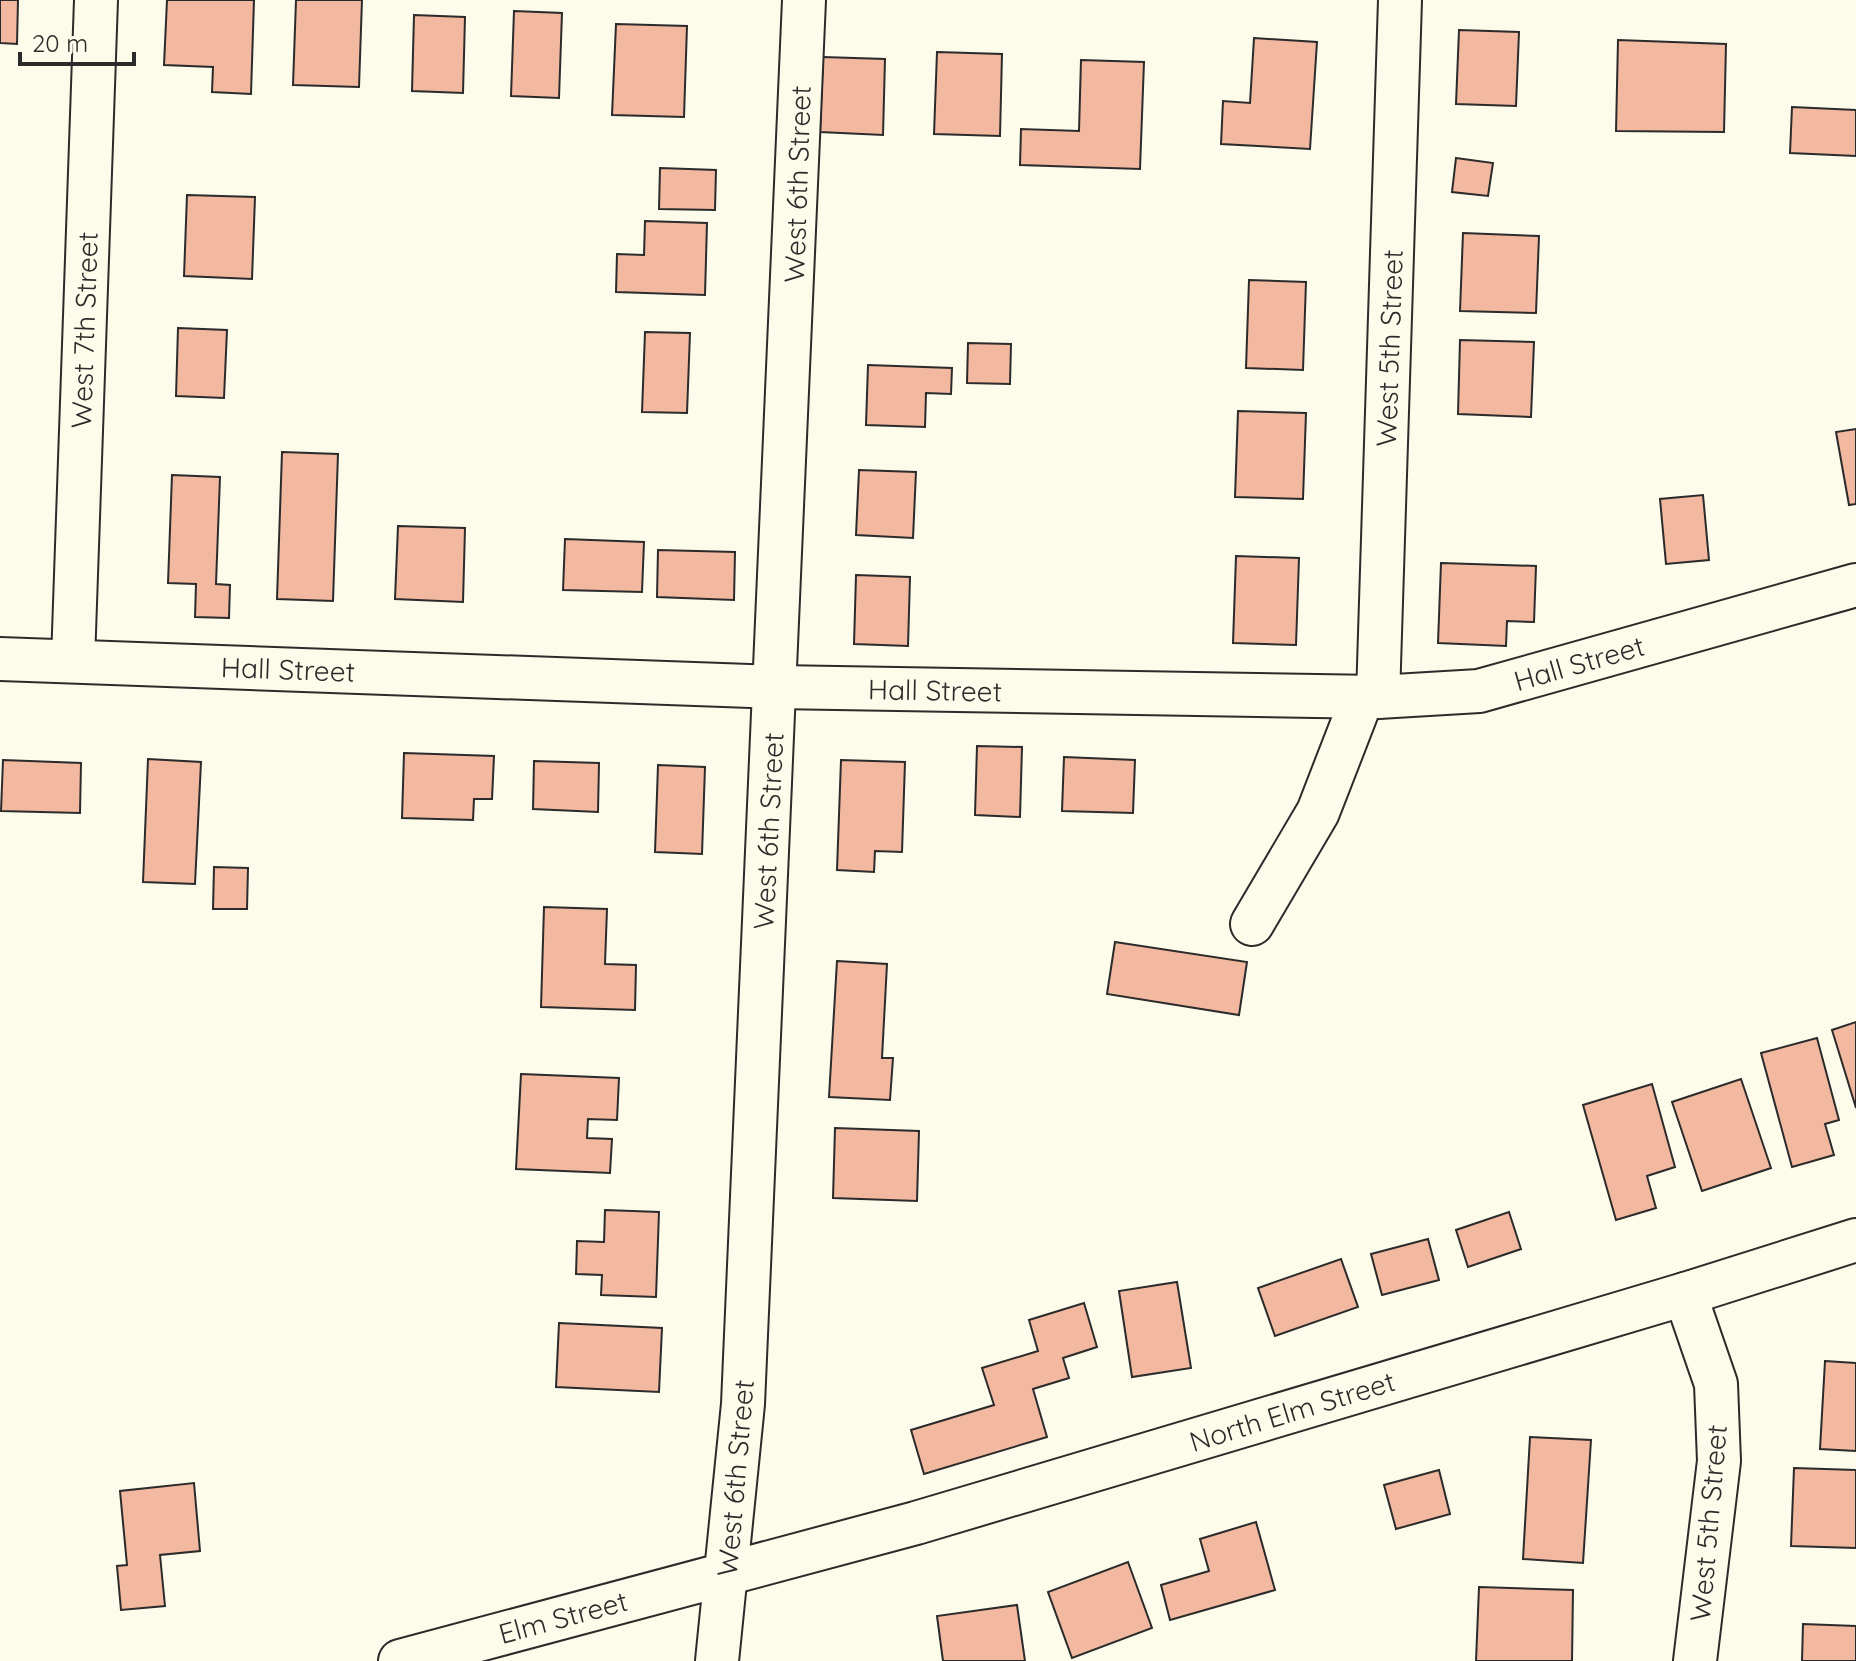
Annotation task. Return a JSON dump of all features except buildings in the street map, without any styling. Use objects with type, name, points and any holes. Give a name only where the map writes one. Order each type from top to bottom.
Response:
[{"type":"street","name":"West 7th Street","points":[[73,661],[96,0]]},
{"type":"street","name":"West 6th Street","points":[[717,1661],[743,1404],[804,0]]},
{"type":"street","name":"West 5th Street","points":[[1252,924],[1318,812],[1370,696],[1400,0]]},
{"type":"street","name":"Hall Street","points":[[0,659],[776,687],[1370,696],[1479,691],[1856,585]]},
{"type":"street","name":"North Elm Street","points":[[726,1574],[916,1523],[1685,1294],[1856,1240]]},
{"type":"street","name":"West 5th Street","points":[[1685,1294],[1716,1384],[1719,1461],[1695,1661]]},
{"type":"street","name":"Elm Street","points":[[400,1661],[726,1574]]}]
